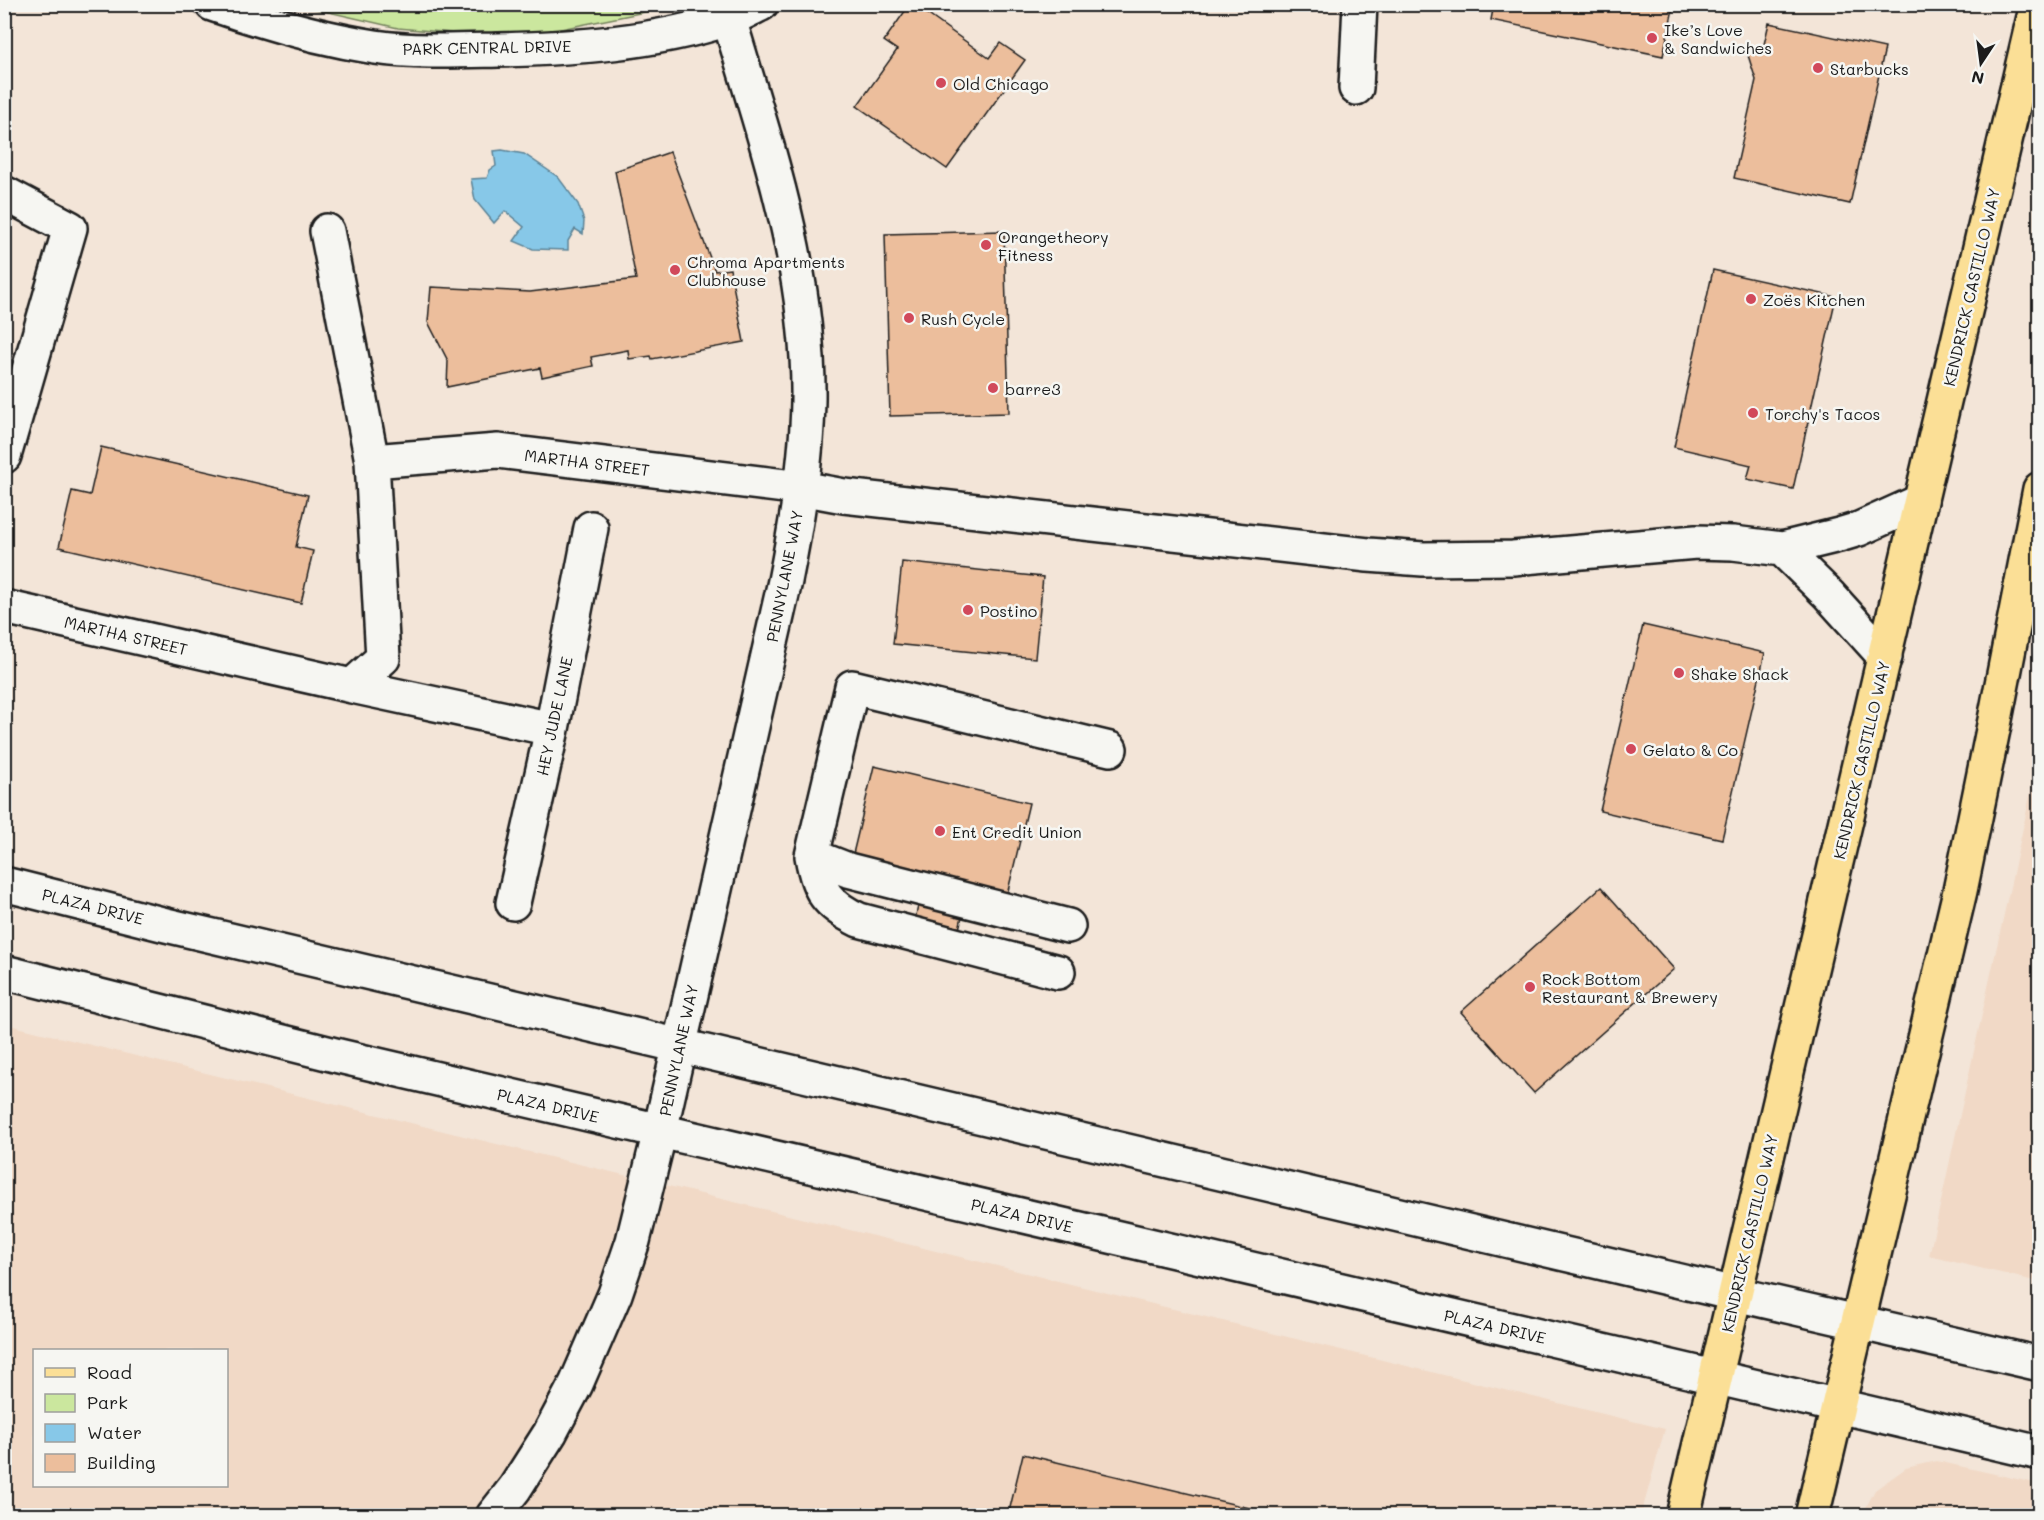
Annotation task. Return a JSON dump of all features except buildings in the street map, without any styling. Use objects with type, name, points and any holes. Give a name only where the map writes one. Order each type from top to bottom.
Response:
[{"type":"main road","name":"KENDRICK CASTILLO WAY","points":[[1683,1515],[2037,4]]},
{"type":"main road","points":[[1812,1515],[1960,891],[2040,489]]},
{"type":"street","name":"PARK CENTRAL DRIVE","points":[[212,4],[280,27],[326,38],[378,47],[441,51],[538,48],[608,43],[656,36],[729,19],[761,4]]},
{"type":"street","points":[[1356,88],[1360,4]]},
{"type":"street","name":"PENNYLANE WAY","points":[[493,1515],[515,1488],[550,1433],[576,1384],[615,1294],[633,1241],[680,1045],[785,581],[801,488],[808,401],[805,326],[800,290],[792,242],[781,198],[729,19]]},
{"type":"street","points":[[4,192],[70,228],[4,456]]},
{"type":"street","points":[[327,231],[372,461],[383,658],[352,686]]},
{"type":"street","name":"MARTHA STREET","points":[[372,461],[498,451],[801,488],[844,496],[1391,557],[1470,560],[1696,542],[1734,543],[1782,549],[1839,536],[1921,501]]},
{"type":"street","name":"HEY JUDE LANE","points":[[513,903],[552,729],[591,528]]},
{"type":"street","points":[[1782,549],[1829,595],[1885,657]]},
{"type":"street","name":"MARTHA STREET","points":[[4,607],[552,729]]},
{"type":"street","points":[[814,866],[848,870],[1063,948],[859,920],[840,912],[823,893],[814,866],[852,687],[1110,748]]},
{"type":"street","name":"PLAZA DRIVE","points":[[4,884],[178,928],[2040,1364]]},
{"type":"street","name":"PLAZA DRIVE","points":[[4,972],[339,1056],[2040,1454]]},
{"type":"shaded area","points":[[2039,755],[2039,1282],[1929,1256]]},
{"type":"shaded area","points":[[5,1024],[1665,1429],[1641,1515],[5,1516]]},
{"type":"shaded area","points":[[1937,1461],[2039,1484],[2039,1515],[1862,1515],[1875,1490],[1906,1468]]},
{"type":"green space","points":[[298,5],[679,5],[551,31],[465,34],[398,28]]},
{"type":"water","points":[[494,151],[524,154],[558,177],[578,204],[584,221],[583,234],[575,229],[568,241],[568,250],[533,249],[514,241],[524,227],[505,211],[494,223],[475,200],[471,179],[487,178],[490,170],[496,166]]},
{"type":"place","name":"Ike’s Love & Sandwiches","points":[[1652,38]]},
{"type":"place","name":"Starbucks","points":[[1818,68]]},
{"type":"place","name":"Old Chicago","points":[[941,83]]},
{"type":"place","name":"Orangetheory Fitness","points":[[986,245]]},
{"type":"place","name":"Chroma Apartments Clubhouse","points":[[675,270]]},
{"type":"place","name":"Zoës Kitchen","points":[[1751,299]]},
{"type":"place","name":"Rush Cycle","points":[[909,318]]},
{"type":"place","name":"barre3","points":[[993,388]]},
{"type":"place","name":"Torchy's Tacos","points":[[1753,413]]},
{"type":"place","name":"Postino","points":[[968,610]]},
{"type":"place","name":"Shake Shack","points":[[1679,673]]},
{"type":"place","name":"Gelato & Co","points":[[1631,749]]},
{"type":"place","name":"Ent Credit Union","points":[[940,831]]},
{"type":"place","name":"Rock Bottom Restaurant & Brewery","points":[[1530,987]]}]
